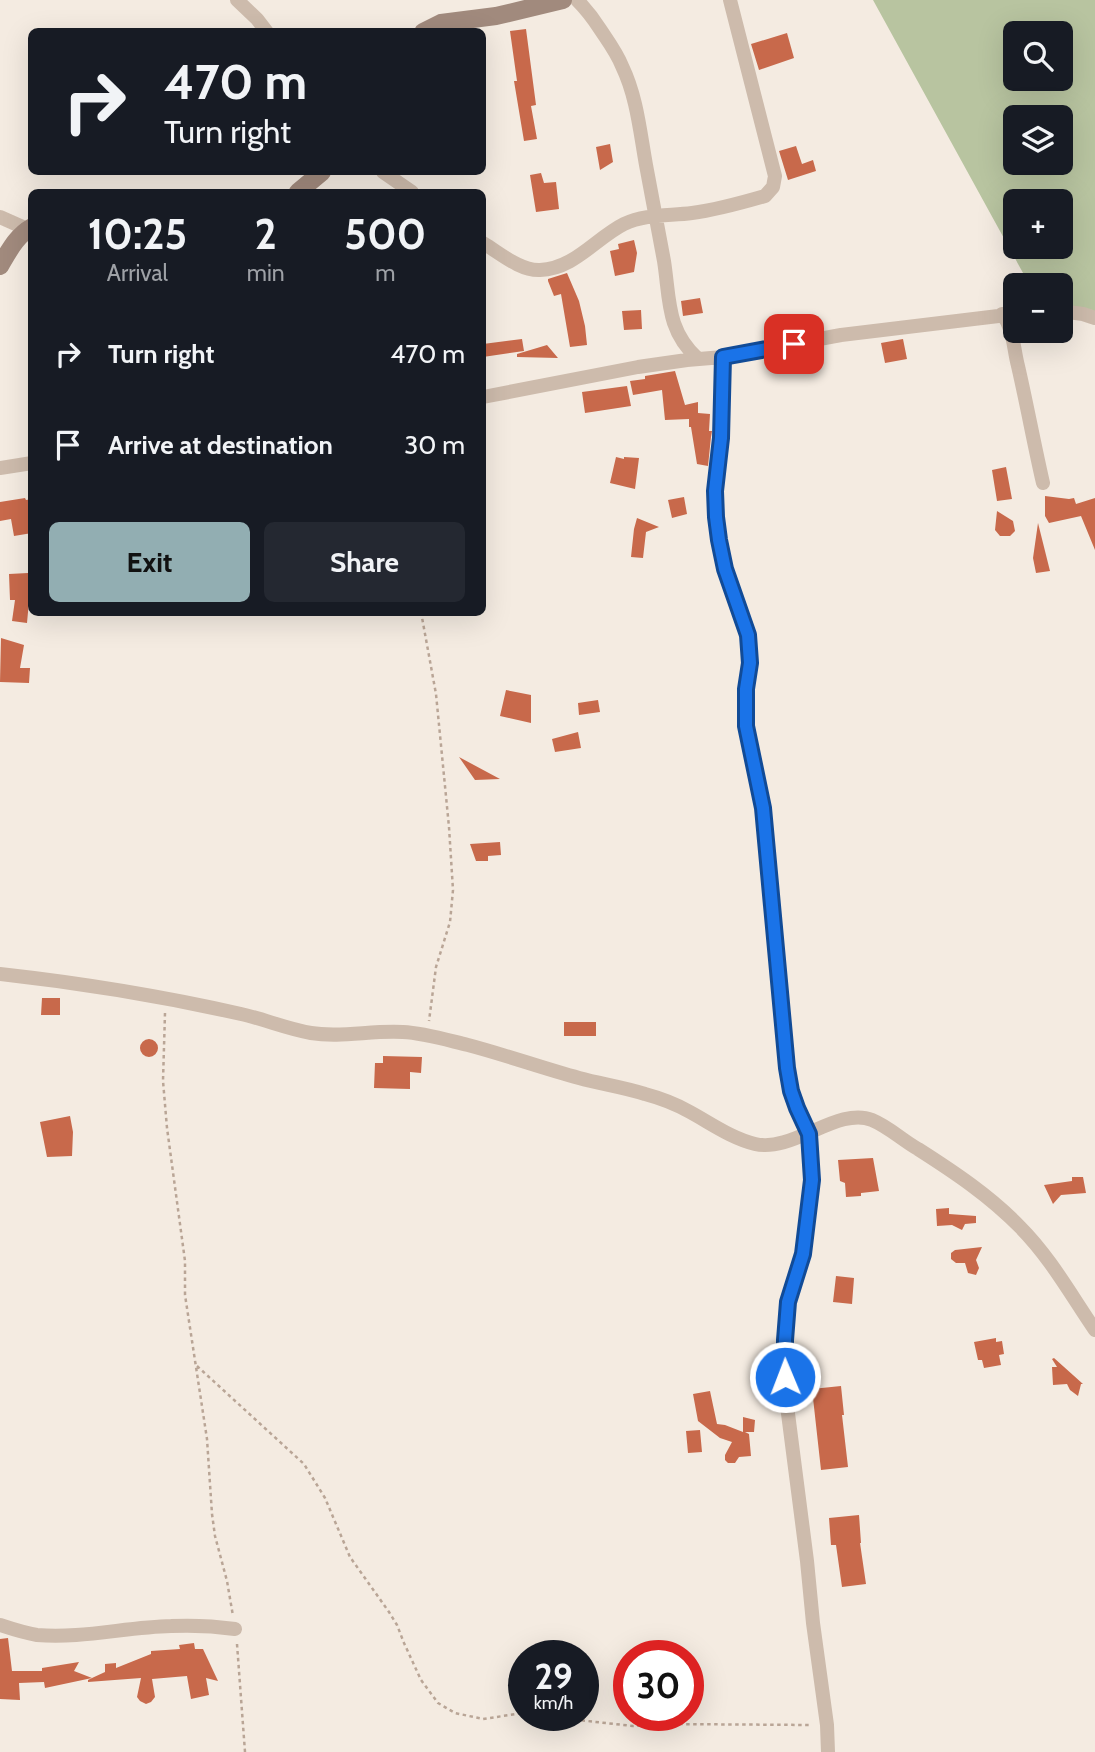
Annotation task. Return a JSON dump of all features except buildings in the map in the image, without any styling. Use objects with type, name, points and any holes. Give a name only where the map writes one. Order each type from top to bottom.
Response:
[{"type":"street","points":[[237,0],[264,28]]},
{"type":"street","points":[[431,28],[441,23],[496,16],[563,0]]},
{"type":"street","points":[[577,0],[587,9],[607,39],[630,84],[664,262],[668,300],[682,342],[698,359]]},
{"type":"street","points":[[486,245],[516,263],[541,270],[571,260],[635,219],[693,213],[765,196],[773,187],[775,176],[730,0]]},
{"type":"street","points":[[302,189],[318,175]]},
{"type":"street","points":[[387,175],[408,189]]},
{"type":"street","points":[[0,217],[28,228]]},
{"type":"street","points":[[0,266],[14,242],[28,229]]},
{"type":"street","points":[[1073,313],[1095,318]]},
{"type":"street","points":[[486,396],[638,367],[723,357],[841,335],[1003,315]]},
{"type":"street","points":[[1014,343],[1043,483]]},
{"type":"street","points":[[723,357],[721,438],[715,491],[716,517],[725,569],[748,635],[750,663],[746,689],[746,726],[763,808],[787,1068],[791,1091],[809,1134],[812,1180],[803,1254],[788,1302],[784,1355],[786,1398],[827,1725],[828,1752]]},
{"type":"street","points":[[0,468],[28,464]]},
{"type":"street","points":[[0,974],[101,986],[241,1014],[312,1033],[403,1032],[429,1036],[644,1093],[687,1110],[726,1133],[757,1144],[776,1145],[843,1120],[863,1117],[893,1132],[940,1163],[985,1196],[1021,1228],[1063,1281],[1095,1330]]},
{"type":"street","points":[[0,1625],[38,1635],[196,1625],[236,1629]]},
{"type":"path","points":[[422,616],[436,694],[453,890],[450,922],[436,967],[430,1003],[429,1036]]},
{"type":"path","points":[[169,999],[165,1014],[163,1081],[167,1128],[184,1261],[185,1295],[207,1439],[215,1536],[236,1629],[245,1752]]},
{"type":"path","points":[[197,1366],[304,1464],[325,1497],[350,1557],[397,1625],[421,1680],[438,1703],[454,1713],[483,1719],[508,1715]]},
{"type":"path","points":[[599,1722],[633,1726],[827,1725]]},
{"type":"green space","points":[[873,0],[1095,0],[1095,318],[1073,306],[1073,273],[1023,273],[1015,259],[1073,259],[1073,189],[1003,189],[1003,237]]},
{"type":"route","points":[[785,1377],[785,1326],[788,1302],[803,1254],[812,1180],[811,1158],[809,1134],[791,1091],[787,1068],[763,808],[746,726],[745,703],[750,663],[748,635],[725,569],[716,517],[715,491],[721,438],[723,357],[794,344]]}]
